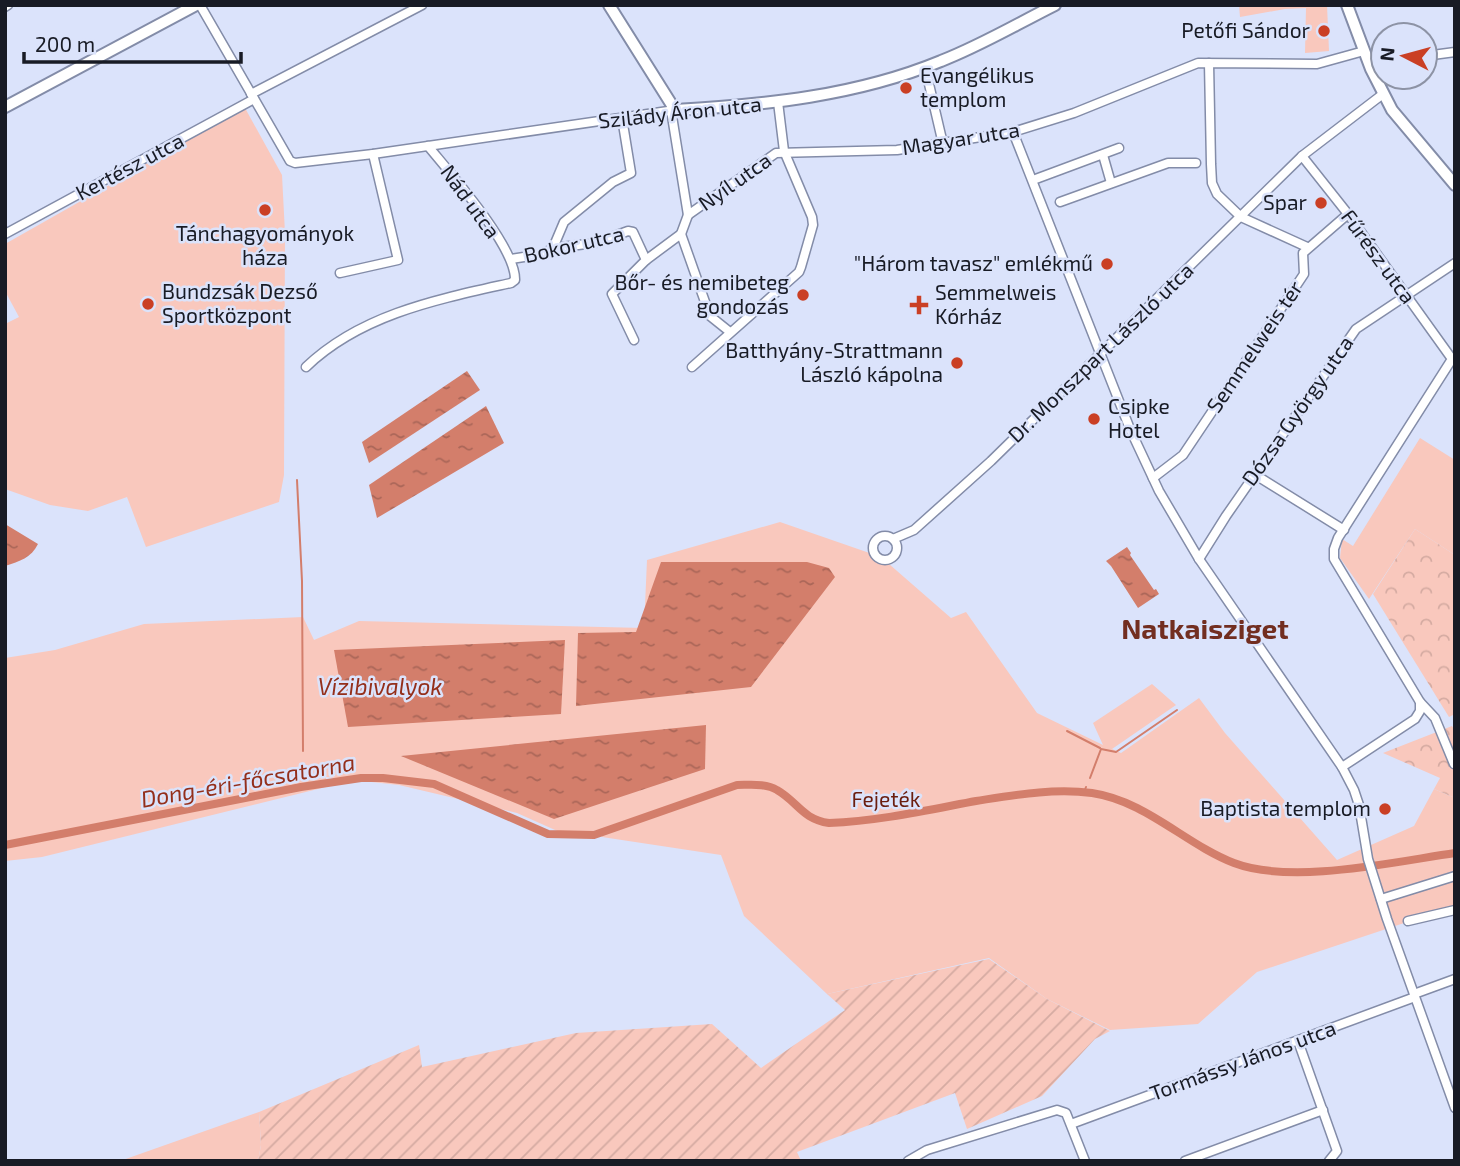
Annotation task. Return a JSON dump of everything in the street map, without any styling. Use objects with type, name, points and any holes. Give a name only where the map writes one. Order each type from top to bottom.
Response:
[{"type":"street","points":[[5,107],[198,5],[253,97]]},
{"type":"street","name":"Kertész utca","points":[[5,234],[422,5]]},
{"type":"street","points":[[609,5],[673,110],[688,215],[681,234],[646,260]]},
{"type":"street","name":"Szilády Áron utca","points":[[253,97],[290,161],[295,163],[673,110],[745,106],[846,91],[941,61],[1055,5]]},
{"type":"street","points":[[1347,5],[1364,51],[1369,57]]},
{"type":"street","name":"Magyar utca","points":[[784,151],[897,150],[1013,132],[1074,113],[1183,68],[1209,63],[1306,65],[1325,63],[1364,51]]},
{"type":"street","points":[[1209,63],[1212,183],[1217,194],[1241,217],[1307,247],[1348,214]]},
{"type":"street","points":[[925,67],[943,144]]},
{"type":"street","points":[[1383,91],[1402,124],[1455,185]]},
{"type":"street","name":"Dr. Monszpart László utca","points":[[893,539],[914,530],[942,505],[1101,354],[1302,156],[1384,94]]},
{"type":"street","points":[[692,367],[799,272],[813,225],[784,151],[778,102]]},
{"type":"street","points":[[553,247],[564,222],[613,182],[631,173],[622,118]]},
{"type":"street","points":[[1013,132],[1140,453],[1199,559],[1342,767],[1354,790],[1372,872],[1455,1108]]},
{"type":"street","name":"Nád utca","points":[[428,146],[476,206],[511,259]]},
{"type":"street","points":[[1033,180],[1119,148]]},
{"type":"street","name":"Nyíl utca","points":[[688,215],[772,155],[784,151]]},
{"type":"street","points":[[340,273],[398,260],[373,154]]},
{"type":"street","points":[[1103,155],[1111,183]]},
{"type":"street","name":"Fűrész utca","points":[[1302,156],[1348,214],[1452,359],[1344,530]]},
{"type":"street","points":[[1060,202],[1168,163],[1196,163]]},
{"type":"street","name":"Bokor utca","points":[[511,259],[543,254],[553,247],[595,243],[631,231],[635,234],[646,260],[612,293],[634,340]]},
{"type":"street","points":[[681,234],[710,316],[730,332]]},
{"type":"street","name":"Semmelweis tér","points":[[1153,478],[1183,455],[1304,274],[1303,253],[1307,247]]},
{"type":"street","points":[[306,367],[326,349],[404,310],[434,300],[511,283],[515,276],[511,259]]},
{"type":"street","name":"Dózsa György utca","points":[[1199,559],[1254,474],[1356,329],[1455,262]]},
{"type":"street","points":[[1254,474],[1344,530],[1334,550],[1334,559],[1420,702],[1435,718],[1454,764]]},
{"type":"street","points":[[1342,767],[1415,719],[1420,710],[1420,702]]},
{"type":"street","points":[[1381,899],[1455,876]]},
{"type":"street","points":[[1408,921],[1455,910]]},
{"type":"street","name":"Tormássy János utca","points":[[1071,1124],[1298,1041],[1455,979]]},
{"type":"street","points":[[1298,1041],[1337,1151],[1329,1161]]},
{"type":"street","points":[[908,1161],[927,1150],[1054,1110],[1066,1114],[1085,1161]]},
{"type":"street","points":[[1185,1161],[1322,1110]]},
{"type":"green space","points":[[1239,5],[1327,5],[1329,51],[1305,53],[1306,8],[1240,17]]},
{"type":"green space","name":"Bundzsák Dezső Sportközpont","points":[[245,108],[282,175],[285,233],[284,475],[279,502],[146,547],[127,497],[88,511],[50,505],[5,489],[5,324],[19,317],[5,291],[5,244]]},
{"type":"green space","points":[[1420,438],[1455,460],[1455,555],[1415,529],[1369,599],[1340,558],[1342,539],[1353,546]]},
{"type":"green space","name":"Fejeték","points":[[780,522],[881,557],[951,618],[966,612],[1037,713],[1103,745],[1093,723],[1152,684],[1176,705],[1112,749],[1121,753],[1199,698],[1225,733],[1337,860],[1414,826],[1434,789],[1455,798],[1455,906],[1257,972],[1198,1024],[1110,1030],[1047,999],[989,958],[827,994],[744,916],[721,855],[602,837],[597,830],[573,838],[517,813],[399,785],[326,777],[326,787],[42,857],[5,861],[5,658],[55,650],[144,624],[303,617],[314,640],[359,621],[644,628],[647,560]]},
{"type":"green space","points":[[1415,529],[1455,555],[1455,714],[1449,717],[1373,594]]},
{"type":"green space","points":[[1452,726],[1455,731],[1455,798],[1434,789],[1440,778],[1383,753]]},
{"type":"green space","points":[[989,959],[1047,999],[1110,1031],[1095,1039],[1042,1096],[967,1129],[955,1093],[797,1152],[801,1161],[258,1161],[261,1145],[259,1112],[419,1045],[422,1067],[576,1033],[712,1024],[761,1068],[845,1010],[827,994]]},
{"type":"green space","points":[[259,1112],[261,1145],[258,1161],[120,1161]]},
{"type":"water","points":[[467,371],[480,390],[369,463],[362,442]]},
{"type":"water","points":[[486,406],[504,443],[377,518],[369,485]]},
{"type":"water","points":[[5,524],[38,544],[28,556],[5,566]]},
{"type":"water","points":[[1127,547],[1159,594],[1138,608],[1106,561]]},
{"type":"water","points":[[661,562],[807,562],[829,568],[835,577],[751,687],[576,706],[578,633],[636,632]]},
{"type":"water","name":"Vízibivalyok","points":[[565,640],[561,714],[348,727],[334,650]]},
{"type":"water","points":[[706,725],[705,769],[554,819],[401,756]]},
{"type":"waterway","points":[[297,480],[302,581],[303,751]]},
{"type":"waterway","points":[[1090,778],[1101,749],[1116,752],[1177,710]]},
{"type":"waterway","points":[[1067,731],[1100,748]]},
{"type":"waterway","name":"Dong-éri-főcsatorna","points":[[5,845],[301,787],[361,778],[383,778],[434,784],[548,834],[594,835],[737,785],[763,785],[773,788],[812,818],[829,823],[885,818],[976,801],[1063,791],[1092,793],[1130,805],[1216,855],[1258,869],[1284,872],[1343,870],[1455,853]]},
{"type":"waterway","name":"Dong-éri-főcsatorna","points":[[1084,792],[1086,787]]},
{"type":"place","name":"Petőfi Sándor","points":[[1324,31]]},
{"type":"place","name":"Evangélikus templom","points":[[906,88]]},
{"type":"place","name":"Spar","points":[[1321,203]]},
{"type":"place","name":"Tánchagyományok háza","points":[[265,210]]},
{"type":"place","name":"\"Három tavasz\" emlékmű","points":[[1107,264]]},
{"type":"place","name":"Bőr- és nemibeteg gondozás","points":[[803,295]]},
{"type":"place","name":"Bundzsák Dezső Sportközpont","points":[[148,304]]},
{"type":"place","name":"Semmelweis Kórház","points":[[919,305]]},
{"type":"place","name":"Batthyány-Strattmann László kápolna","points":[[957,363]]},
{"type":"place","name":"Csipke Hotel","points":[[1094,419]]},
{"type":"place","name":"Baptista templom","points":[[1385,809]]},
{"type":"district","name":"Natkaisziget","points":[[1205,629]]}]
